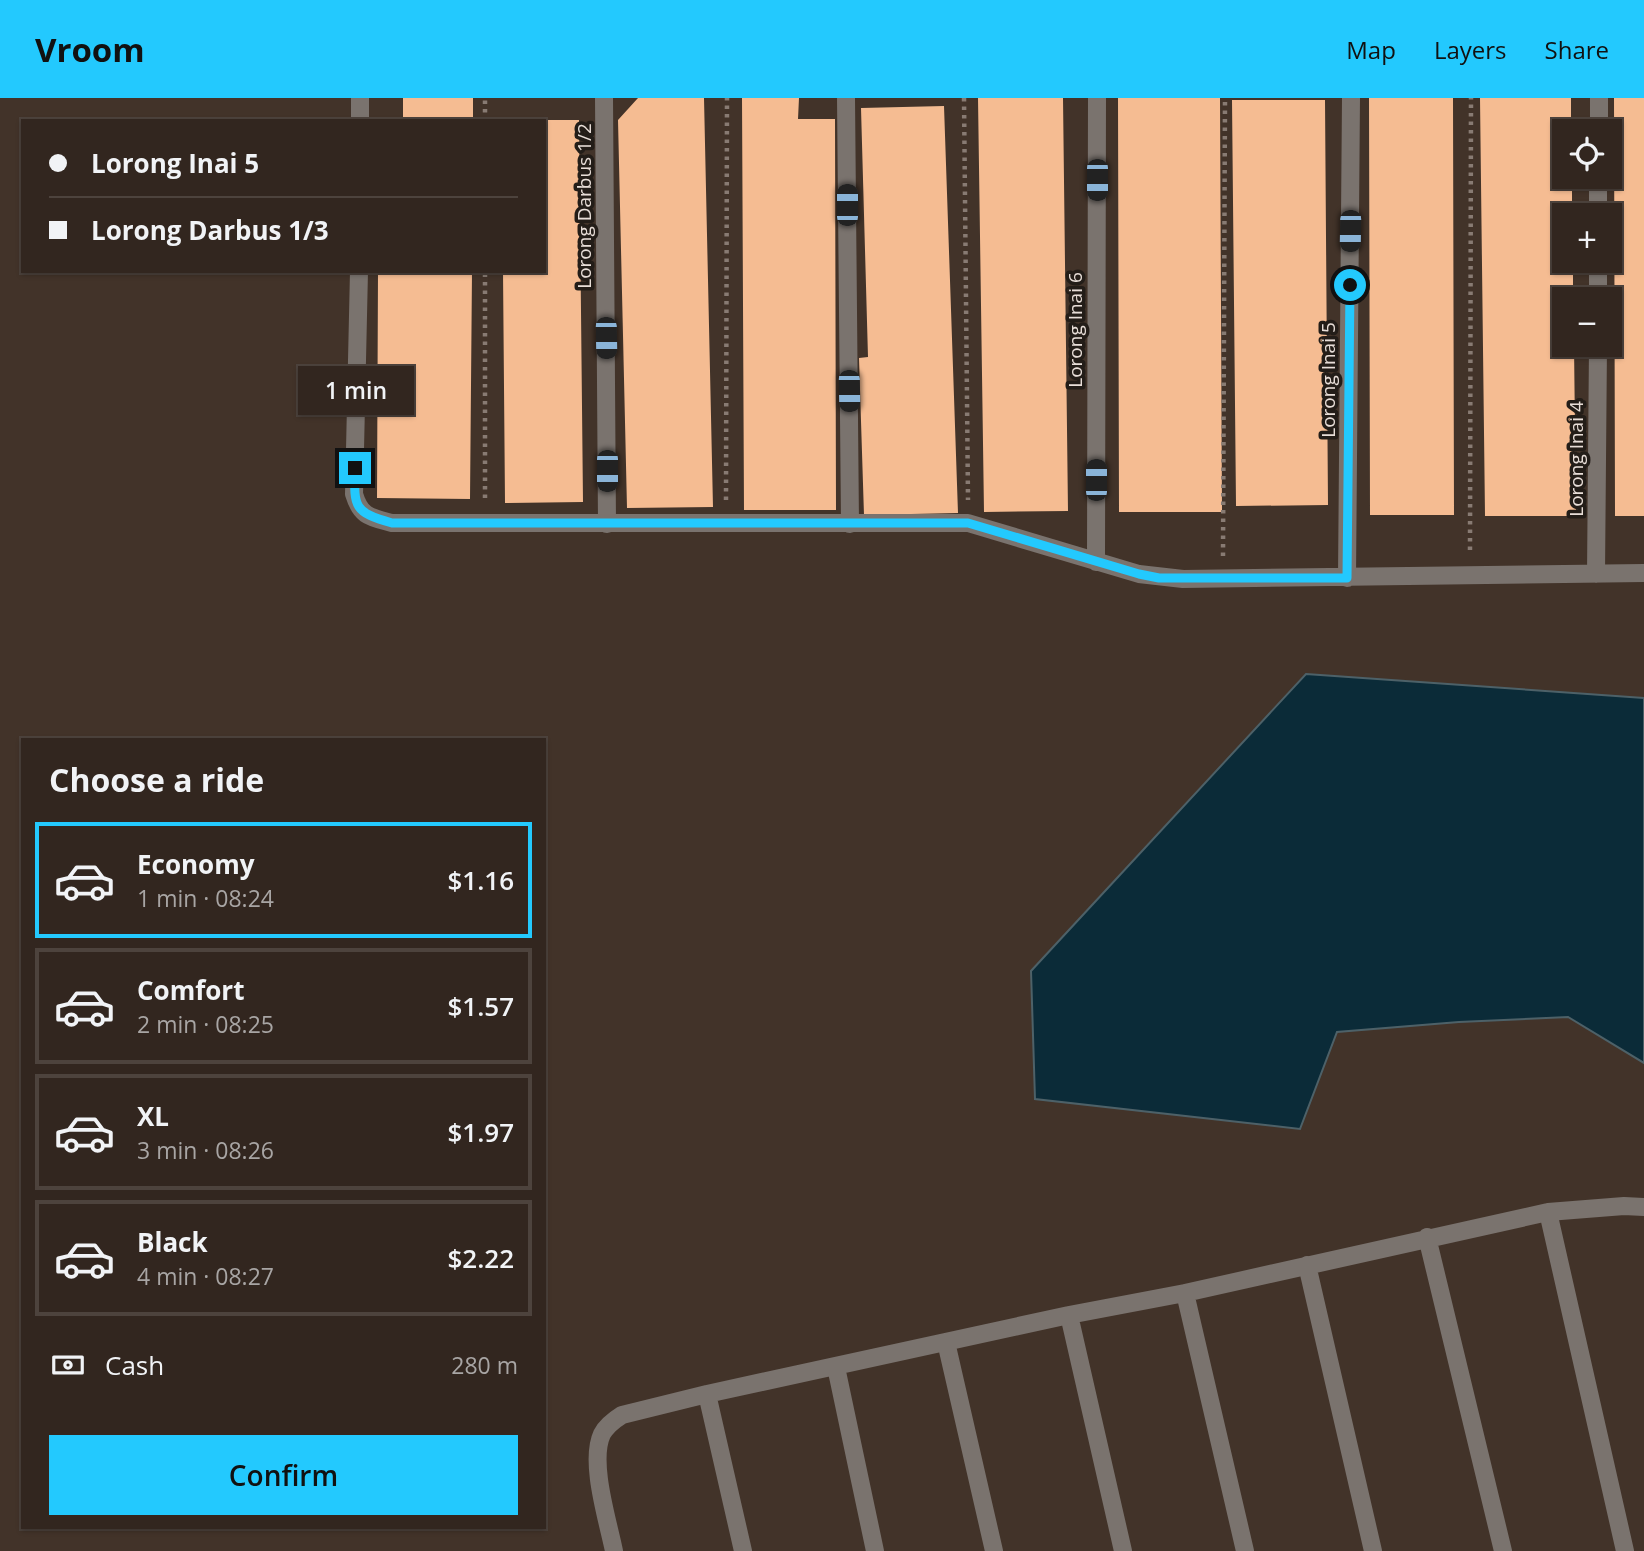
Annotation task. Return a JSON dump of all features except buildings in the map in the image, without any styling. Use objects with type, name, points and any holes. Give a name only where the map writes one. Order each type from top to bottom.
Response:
[{"type":"street","points":[[360,98],[360,119]]},
{"type":"street","name":"Lorong Darbus 1/2","points":[[604,98],[607,524]]},
{"type":"street","points":[[846,98],[850,524]]},
{"type":"street","name":"Lorong Inai 6","points":[[1096,562],[1097,98]]},
{"type":"street","name":"Lorong Inai 5","points":[[1347,578],[1351,98]]},
{"type":"street","points":[[1599,98],[1599,119]]},
{"type":"street","points":[[359,273],[354,494],[358,507],[368,516],[392,523],[968,523],[1159,578],[1644,573]]},
{"type":"street","name":"Lorong Inai 4","points":[[1597,574],[1598,357]]},
{"type":"street","points":[[614,1551],[598,1469],[598,1449],[602,1435],[610,1423],[622,1415],[1548,1212],[1644,1207]]},
{"type":"street","points":[[1548,1212],[1625,1551]]},
{"type":"street","points":[[1427,1237],[1503,1551]]},
{"type":"street","points":[[1307,1265],[1373,1551]]},
{"type":"street","points":[[1185,1293],[1245,1551]]},
{"type":"street","points":[[1069,1315],[1123,1551]]},
{"type":"street","points":[[946,1342],[994,1551]]},
{"type":"street","points":[[836,1367],[875,1551]]},
{"type":"street","points":[[708,1394],[743,1551]]},
{"type":"path","points":[[485,98],[485,119]]},
{"type":"path","points":[[726,525],[727,98]]},
{"type":"path","points":[[964,98],[968,523]]},
{"type":"path","points":[[1223,578],[1225,98]]},
{"type":"path","points":[[1470,575],[1471,98]]},
{"type":"path","points":[[485,273],[485,524]]},
{"type":"water","points":[[1306,674],[1644,698],[1644,1063],[1568,1017],[1459,1022],[1337,1032],[1300,1129],[1035,1099],[1031,971]]},
{"type":"route","points":[[355,468],[354,494],[358,507],[368,516],[392,523],[968,523],[1159,578],[1347,578],[1350,285]]}]
